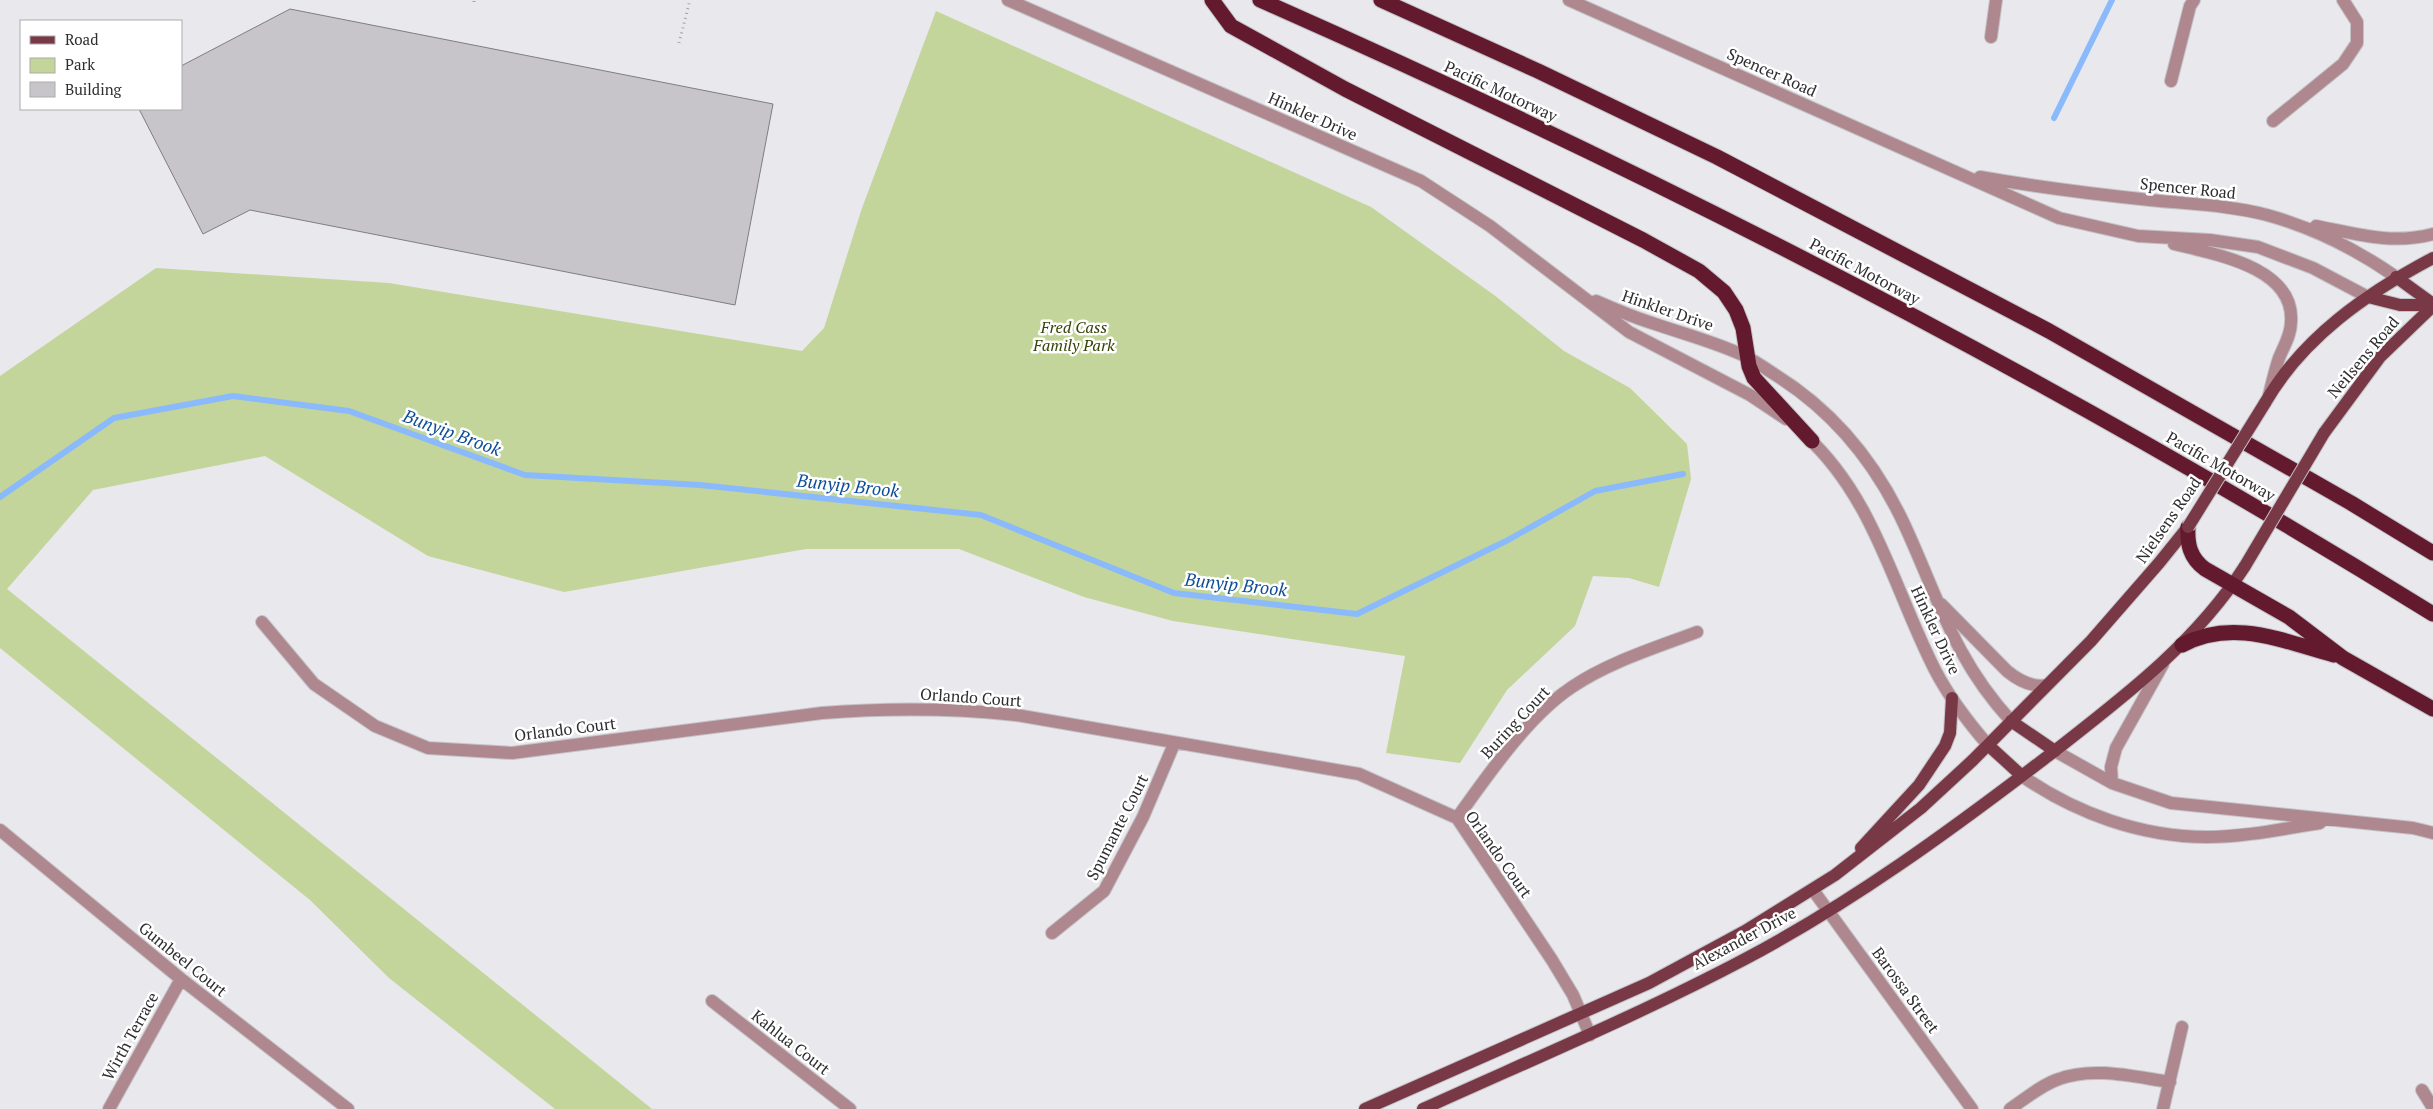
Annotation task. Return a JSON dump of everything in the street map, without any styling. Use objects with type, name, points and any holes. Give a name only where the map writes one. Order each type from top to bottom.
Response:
[{"type":"highway","points":[[1212,0],[1231,26],[1345,89],[1699,271],[1724,292],[1732,303],[1742,328],[1754,378],[1812,441]]},
{"type":"highway","name":"Pacific Motorway","points":[[1260,0],[1478,99],[1741,225],[1928,324],[2193,469],[2306,535],[2433,614]]},
{"type":"highway","name":"Pacific Motorway","points":[[1381,0],[1538,71],[1717,157],[2023,318],[2350,503],[2433,553]]},
{"type":"highway","points":[[2188,527],[2188,543],[2194,559],[2204,569],[2289,617],[2342,658],[2433,709]]},
{"type":"highway","points":[[2182,645],[2212,633],[2239,632],[2274,638],[2342,658]]},
{"type":"main road","name":"Nielsens Road","points":[[1988,745],[2121,609],[2188,527],[2266,401],[2306,348],[2368,296],[2396,277],[2433,258]]},
{"type":"main road","points":[[2396,277],[2433,305]]},
{"type":"main road","points":[[2368,296],[2400,305],[2433,305]]},
{"type":"main road","name":"Neilsens Road","points":[[2232,585],[2324,433],[2380,357],[2433,305]]},
{"type":"main road","points":[[2055,751],[2119,702],[2163,664],[2182,645],[2232,585]]},
{"type":"main road","points":[[1835,874],[1897,810],[1928,772],[1950,733],[1952,698]]},
{"type":"main road","name":"Hinkler Drive","points":[[2011,721],[2055,751]]},
{"type":"main road","name":"Hinkler Drive","points":[[1988,745],[2022,776]]},
{"type":"main road","name":"Alexander Drive","points":[[1365,1109],[1504,1046],[1582,1014],[1695,960],[1813,890],[1835,874],[1921,808],[1988,745]]},
{"type":"main road","name":"Alexander Drive","points":[[1423,1109],[1590,1034],[1745,959],[1829,910],[1920,851],[2055,751]]},
{"type":"street","name":"Hinkler Drive","points":[[1008,0],[1413,177],[1490,226],[1584,296],[1618,324],[1640,338],[1758,400],[1787,420],[1812,441],[1848,486],[1868,518],[1930,659],[1952,698],[1988,745]]},
{"type":"street","name":"Spencer Road","points":[[1569,0],[2059,218],[2138,236],[2210,240],[2258,248],[2313,268],[2368,296]]},
{"type":"street","points":[[1991,37],[1996,0]]},
{"type":"street","points":[[2171,81],[2190,6],[2194,0]]},
{"type":"street","points":[[2273,121],[2343,64],[2357,43],[2357,22],[2343,0]]},
{"type":"street","name":"Spencer Road","points":[[1963,174],[2073,192],[2241,210],[2282,220],[2318,232],[2354,249],[2396,277]]},
{"type":"street","points":[[2282,220],[2391,240],[2410,239],[2433,234]]},
{"type":"street","points":[[2138,236],[2226,258],[2257,270],[2278,285],[2290,308],[2291,325],[2266,401]]},
{"type":"street","name":"Hinkler Drive","points":[[1584,296],[1640,319],[1705,339],[1748,357],[1806,396],[1849,435],[1860,448],[1894,502],[1954,641],[1974,676],[2011,721]]},
{"type":"street","points":[[1934,597],[2006,671],[2019,680],[2032,685],[2047,685]]},
{"type":"street","name":"Orlando Court","points":[[262,622],[314,684],[375,726],[428,748],[512,753],[822,713],[900,709],[958,709],[1016,715],[1148,737],[1174,744],[1359,774],[1457,818],[1552,960],[1582,1014],[1590,1034]]},
{"type":"street","name":"Buring Court","points":[[1457,818],[1485,779],[1555,700],[1593,674],[1697,632]]},
{"type":"street","points":[[2112,782],[2111,767],[2116,748],[2163,664]]},
{"type":"street","name":"Spumante Court","points":[[1052,933],[1104,890],[1147,810],[1174,744]]},
{"type":"street","name":"Hinkler Drive","points":[[2055,751],[2112,782],[2171,803],[2262,811],[2332,822],[2379,824],[2433,833]]},
{"type":"street","name":"Hinkler Drive","points":[[2022,776],[2048,793],[2087,812],[2137,828],[2166,834],[2208,837],[2332,822]]},
{"type":"street","name":"Gumbeel Court","points":[[0,830],[180,979],[348,1109]]},
{"type":"street","name":"Barossa Street","points":[[1813,890],[1972,1109]]},
{"type":"street","name":"Wirth Terrace","points":[[109,1109],[180,979]]},
{"type":"street","name":"Kahlua Court","points":[[712,1001],[850,1109]]},
{"type":"street","points":[[2163,1109],[2182,1027]]},
{"type":"street","points":[[2010,1109],[2050,1083],[2066,1076],[2106,1073],[2170,1082]]},
{"type":"street","points":[[2422,1090],[2433,1108]]},
{"type":"path","points":[[679,43],[690,0]]},
{"type":"green space","name":"Fred Cass Family Park","points":[[936,11],[1371,207],[1494,295],[1564,351],[1630,388],[1687,444],[1691,479],[1659,587],[1629,578],[1593,576],[1575,626],[1507,690],[1460,763],[1386,753],[1405,656],[1173,621],[1084,597],[959,549],[806,549],[564,592],[428,556],[265,456],[93,490],[7,589],[652,1109],[555,1109],[389,978],[310,900],[0,648],[0,376],[156,268],[389,283],[802,351],[824,328],[862,208]]},
{"type":"building","points":[[290,9],[773,104],[735,305],[250,210],[203,234],[140,110],[182,110],[182,65]]},
{"type":"waterway","name":"Bunyip Brook","points":[[2054,118],[2112,0]]},
{"type":"waterway","name":"Bunyip Brook","points":[[0,497],[114,418],[233,396],[349,411],[525,475],[700,485],[981,515],[1174,593],[1357,614],[1508,540],[1595,491],[1683,474]]}]
